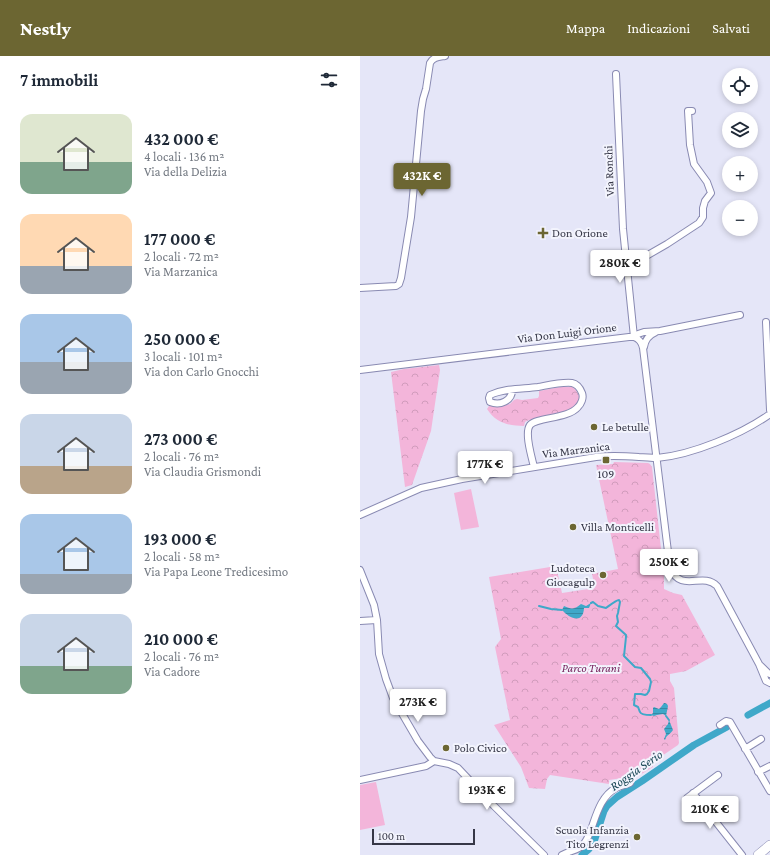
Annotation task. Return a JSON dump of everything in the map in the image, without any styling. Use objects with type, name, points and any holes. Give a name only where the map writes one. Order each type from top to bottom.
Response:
[{"type":"street","points":[[360,288],[396,286],[399,284],[411,217],[421,111],[430,63],[434,58],[445,56]]},
{"type":"street","name":"Via Ronchi","points":[[616,74],[622,229],[634,337]]},
{"type":"street","points":[[627,267],[667,244],[699,223],[703,218],[705,201],[711,193],[708,182],[694,164],[690,145],[688,111],[692,111]]},
{"type":"street","name":"Via Don Luigi Orione","points":[[360,370],[628,336],[634,337],[644,332],[660,331],[740,315]]},
{"type":"street","points":[[766,322],[770,410]]},
{"type":"street","points":[[643,348],[644,343],[651,334],[660,331]]},
{"type":"street","points":[[634,337],[638,338],[642,343],[643,348],[670,568],[673,575],[684,581],[707,580],[714,582],[759,664],[766,681],[770,683]]},
{"type":"street","points":[[512,390],[572,383],[577,386],[583,396],[577,408],[564,415],[538,421],[531,425],[528,430],[528,438],[534,467]]},
{"type":"street","name":"Via Marzanica","points":[[360,515],[421,488],[586,458],[606,456],[656,458],[687,452],[731,436],[753,425],[770,414]]},
{"type":"street","points":[[360,570],[374,606],[377,620],[379,654],[386,679],[393,698],[418,741],[434,761],[449,764],[458,768],[544,855]]},
{"type":"street","points":[[360,621],[377,620]]},
{"type":"street","points":[[759,664],[770,674]]},
{"type":"street","points":[[720,725],[726,721],[730,722],[770,791]]},
{"type":"street","points":[[745,749],[761,739]]},
{"type":"street","points":[[360,780],[426,766],[434,761]]},
{"type":"street","points":[[758,772],[770,766]]},
{"type":"street","points":[[687,798],[718,775]]},
{"type":"street","points":[[562,855],[579,848],[585,843],[601,803],[615,789],[630,783]]},
{"type":"street","points":[[693,793],[742,855]]},
{"type":"street","points":[[758,855],[770,846]]},
{"type":"green space","points":[[439,365],[440,370],[431,431],[412,485],[405,487],[391,372]]},
{"type":"green space","points":[[560,387],[573,387],[579,396],[578,402],[572,408],[563,412],[525,422],[524,426],[503,423],[494,418],[487,409],[489,406],[510,404],[517,399],[522,400],[538,398],[539,391]]},
{"type":"green space","name":"Parco Turani","points":[[614,462],[648,463],[652,467],[663,567],[661,571],[664,576],[664,589],[682,595],[715,655],[686,671],[670,674],[670,681],[674,688],[679,743],[653,762],[653,767],[635,778],[629,777],[609,780],[609,784],[550,775],[547,779],[545,789],[529,788],[521,767],[494,725],[510,720],[495,647],[501,639],[489,577],[556,566],[562,593],[595,588],[592,574],[618,569],[596,465],[613,464]]},
{"type":"green space","points":[[471,489],[479,527],[461,530],[454,493]]},
{"type":"green space","points":[[376,782],[385,825],[360,830],[360,785]]},
{"type":"water","points":[[591,603],[589,608],[584,608],[581,617],[578,618],[568,615],[562,610],[564,606],[572,608],[581,604],[586,606]]},
{"type":"water","points":[[664,703],[668,706],[666,716],[663,714],[654,716],[651,715],[654,707],[659,709]]},
{"type":"water","points":[[669,720],[673,730],[665,740],[666,734],[664,729]]},
{"type":"waterway","points":[[591,603],[593,602],[598,606],[606,608],[619,600],[620,602],[617,616],[618,622],[616,626],[626,635],[624,656],[635,667],[641,668],[651,682],[647,694],[635,694],[634,705],[638,707],[642,714],[651,715]]},
{"type":"waterway","points":[[539,606],[562,610]]},
{"type":"waterway","name":"Roggia Serio","points":[[748,715],[770,703]]},
{"type":"waterway","points":[[666,716],[669,720]]},
{"type":"waterway","name":"Roggia Serio","points":[[582,855],[594,842],[607,806],[617,797],[694,745],[727,727]]},
{"type":"place","name":"Don Orione","points":[[543,233]]},
{"type":"place","name":"Le betulle","points":[[594,427]]},
{"type":"place","name":"109","points":[[606,460]]},
{"type":"place","name":"Villa Monticelli","points":[[573,527]]},
{"type":"place","name":"Ludoteca Giocagulp","points":[[603,575]]},
{"type":"place","name":"Polo Civico","points":[[446,748]]},
{"type":"place","name":"Scuola Infanzia Tito Legrenzi","points":[[637,837]]}]
